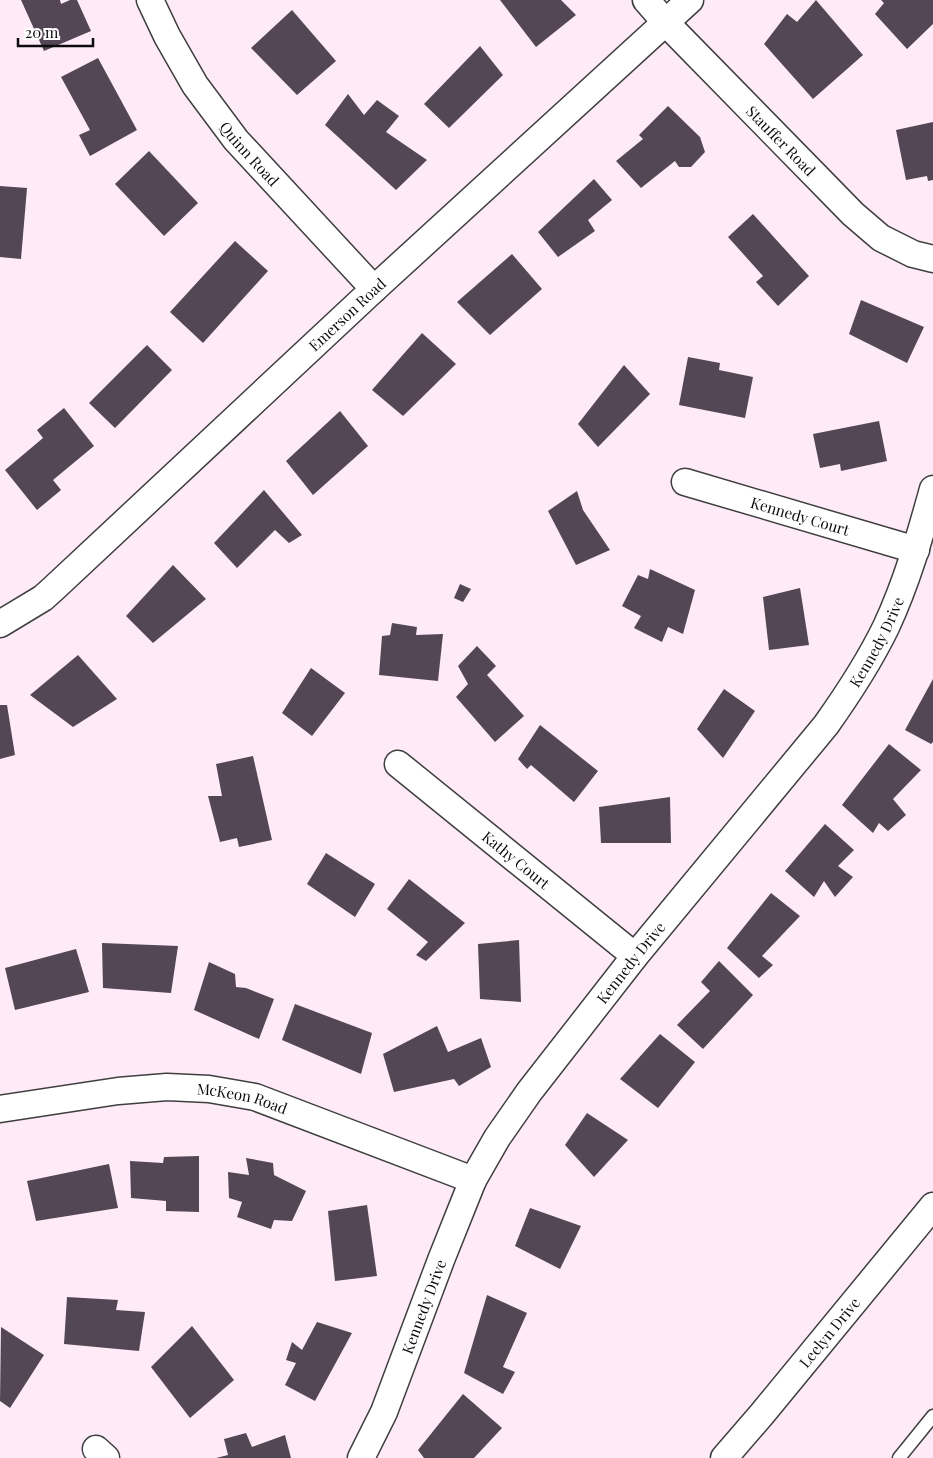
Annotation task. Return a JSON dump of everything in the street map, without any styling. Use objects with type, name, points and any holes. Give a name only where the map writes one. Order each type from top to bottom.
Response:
[{"type":"street","name":"Quinn Road","points":[[150,0],[167,36],[195,85],[236,140],[374,289]]},
{"type":"street","name":"Stauffer Road","points":[[646,0],[666,23],[853,214],[881,238],[913,254],[933,260]]},
{"type":"street","name":"Emerson Road","points":[[0,624],[48,593],[374,289],[690,0]]},
{"type":"street","name":"Kennedy Court","points":[[684,482],[916,550]]},
{"type":"street","name":"Kennedy Drive","points":[[361,1458],[384,1412],[473,1180],[497,1138],[529,1092],[635,956],[821,732],[854,685],[885,628],[916,550],[933,489]]},
{"type":"street","name":"Kathy Court","points":[[398,764],[635,956]]},
{"type":"street","name":"McKeon Road","points":[[0,1109],[118,1091],[166,1087],[209,1089],[255,1097],[473,1180]]},
{"type":"street","name":"Leelyn Drive","points":[[724,1458],[933,1206]]},
{"type":"lane","points":[[899,1458],[933,1416]]},
{"type":"building","points":[[21,0],[60,0],[61,4],[70,0],[77,0],[91,31],[44,51]]},
{"type":"building","points":[[500,0],[561,0],[576,15],[536,47]]},
{"type":"building","points":[[816,0],[863,55],[813,99],[764,44],[787,14],[797,22]]},
{"type":"building","points":[[881,0],[933,0],[933,24],[907,49],[875,14],[884,3]]},
{"type":"building","points":[[292,10],[336,61],[297,95],[251,48]]},
{"type":"building","points":[[480,46],[503,75],[449,128],[424,104]]},
{"type":"building","points":[[98,58],[137,130],[90,156],[79,135],[90,130],[61,77]]},
{"type":"building","points":[[348,94],[364,115],[377,100],[399,116],[386,132],[427,160],[396,190],[325,125]]},
{"type":"building","points":[[668,106],[700,137],[705,152],[691,167],[679,167],[675,161],[641,188],[616,161],[643,139],[639,135]]},
{"type":"building","points":[[933,122],[933,180],[928,181],[927,176],[906,180],[896,130]]},
{"type":"building","points":[[149,151],[198,203],[164,236],[115,184]]},
{"type":"building","points":[[594,179],[612,200],[588,220],[595,231],[558,257],[538,232]]},
{"type":"building","points":[[0,186],[27,188],[21,259],[0,257]]},
{"type":"building","points":[[753,214],[809,276],[778,306],[756,282],[763,276],[728,237]]},
{"type":"building","points":[[235,241],[268,271],[203,343],[170,312]]},
{"type":"building","points":[[512,254],[542,289],[490,335],[457,302]]},
{"type":"building","points":[[861,300],[924,327],[907,363],[849,334]]},
{"type":"building","points":[[422,333],[456,364],[403,416],[372,390]]},
{"type":"building","points":[[147,345],[172,370],[115,428],[89,403]]},
{"type":"building","points":[[688,357],[720,363],[719,370],[753,377],[745,418],[679,405]]},
{"type":"building","points":[[624,365],[650,394],[598,447],[578,424]]},
{"type":"building","points":[[64,408],[94,446],[53,480],[61,490],[37,510],[5,470],[43,438],[37,430]]},
{"type":"building","points":[[340,411],[368,446],[313,495],[286,461]]},
{"type":"building","points":[[879,421],[887,461],[841,471],[840,464],[820,468],[813,434]]},
{"type":"building","points":[[264,490],[302,535],[289,543],[275,530],[237,568],[214,543]]},
{"type":"building","points":[[577,491],[583,510],[610,550],[576,565],[548,511]]},
{"type":"building","points":[[173,565],[206,599],[153,643],[126,616]]},
{"type":"building","points":[[650,569],[695,590],[683,634],[668,627],[662,642],[634,628],[641,616],[622,606],[638,575],[648,579]]},
{"type":"building","points":[[460,584],[471,589],[463,602],[454,598]]},
{"type":"building","points":[[800,588],[809,645],[769,650],[763,597]]},
{"type":"building","points":[[392,623],[417,627],[416,635],[443,634],[438,681],[379,675],[382,636],[390,635]]},
{"type":"building","points":[[477,646],[496,666],[487,675],[524,716],[495,742],[456,697],[468,684],[458,666]]},
{"type":"building","points":[[78,655],[117,699],[73,727],[30,695]]},
{"type":"building","points":[[311,668],[345,693],[312,736],[282,713]]},
{"type":"building","points":[[933,679],[933,742],[931,744],[905,730]]},
{"type":"building","points":[[724,689],[755,711],[723,758],[697,729]]},
{"type":"building","points":[[0,705],[7,705],[15,755],[0,759]]},
{"type":"building","points":[[540,725],[598,771],[574,802],[531,765],[527,769],[518,759]]},
{"type":"building","points":[[889,744],[921,770],[893,799],[906,815],[888,831],[879,823],[873,833],[842,805]]},
{"type":"building","points":[[253,756],[272,840],[239,847],[237,838],[220,842],[208,796],[222,796],[216,764]]},
{"type":"building","points":[[670,797],[671,843],[601,843],[599,807]]},
{"type":"building","points":[[825,824],[854,850],[838,866],[853,877],[835,897],[824,881],[814,897],[785,871]]},
{"type":"building","points":[[326,853],[375,884],[355,917],[307,884]]},
{"type":"building","points":[[409,879],[465,923],[426,961],[416,955],[428,942],[387,909]]},
{"type":"building","points":[[771,893],[800,916],[762,956],[773,965],[759,978],[727,948]]},
{"type":"building","points":[[519,940],[521,1002],[480,999],[478,944]]},
{"type":"building","points":[[102,943],[178,946],[171,993],[103,988]]},
{"type":"building","points":[[76,949],[89,992],[15,1010],[5,968]]},
{"type":"building","points":[[719,961],[753,995],[703,1049],[677,1025],[710,991],[701,982]]},
{"type":"building","points":[[209,962],[235,974],[236,987],[246,988],[274,999],[259,1039],[194,1010]]},
{"type":"building","points":[[295,1004],[372,1033],[361,1074],[282,1040]]},
{"type":"building","points":[[437,1026],[448,1052],[481,1038],[491,1067],[459,1086],[454,1079],[394,1092],[383,1054]]},
{"type":"building","points":[[660,1034],[695,1062],[658,1108],[620,1079]]},
{"type":"building","points":[[587,1113],[628,1140],[594,1177],[565,1145]]},
{"type":"building","points":[[199,1156],[199,1212],[166,1211],[166,1201],[131,1198],[130,1161],[163,1163],[164,1157]]},
{"type":"building","points":[[246,1158],[273,1163],[274,1175],[306,1191],[292,1221],[274,1220],[271,1229],[237,1217],[242,1202],[229,1198],[228,1172],[249,1175]]},
{"type":"building","points":[[109,1164],[118,1208],[36,1221],[27,1181]]},
{"type":"building","points":[[367,1205],[377,1276],[335,1281],[328,1211]]},
{"type":"building","points":[[530,1208],[581,1226],[560,1269],[515,1246]]},
{"type":"building","points":[[487,1295],[527,1313],[503,1367],[515,1372],[503,1394],[464,1373]]},
{"type":"building","points":[[67,1297],[118,1300],[116,1310],[145,1312],[139,1351],[64,1344]]},
{"type":"building","points":[[317,1322],[352,1333],[315,1401],[285,1385],[296,1363],[286,1360],[292,1342],[302,1350]]},
{"type":"building","points":[[192,1326],[234,1380],[190,1418],[151,1367]]},
{"type":"building","points":[[1,1327],[44,1355],[10,1408],[0,1401]]},
{"type":"building","points":[[463,1394],[502,1428],[474,1458],[424,1458],[418,1450]]},
{"type":"building","points":[[246,1433],[252,1447],[285,1435],[291,1458],[216,1458],[228,1455],[224,1439]]}]
